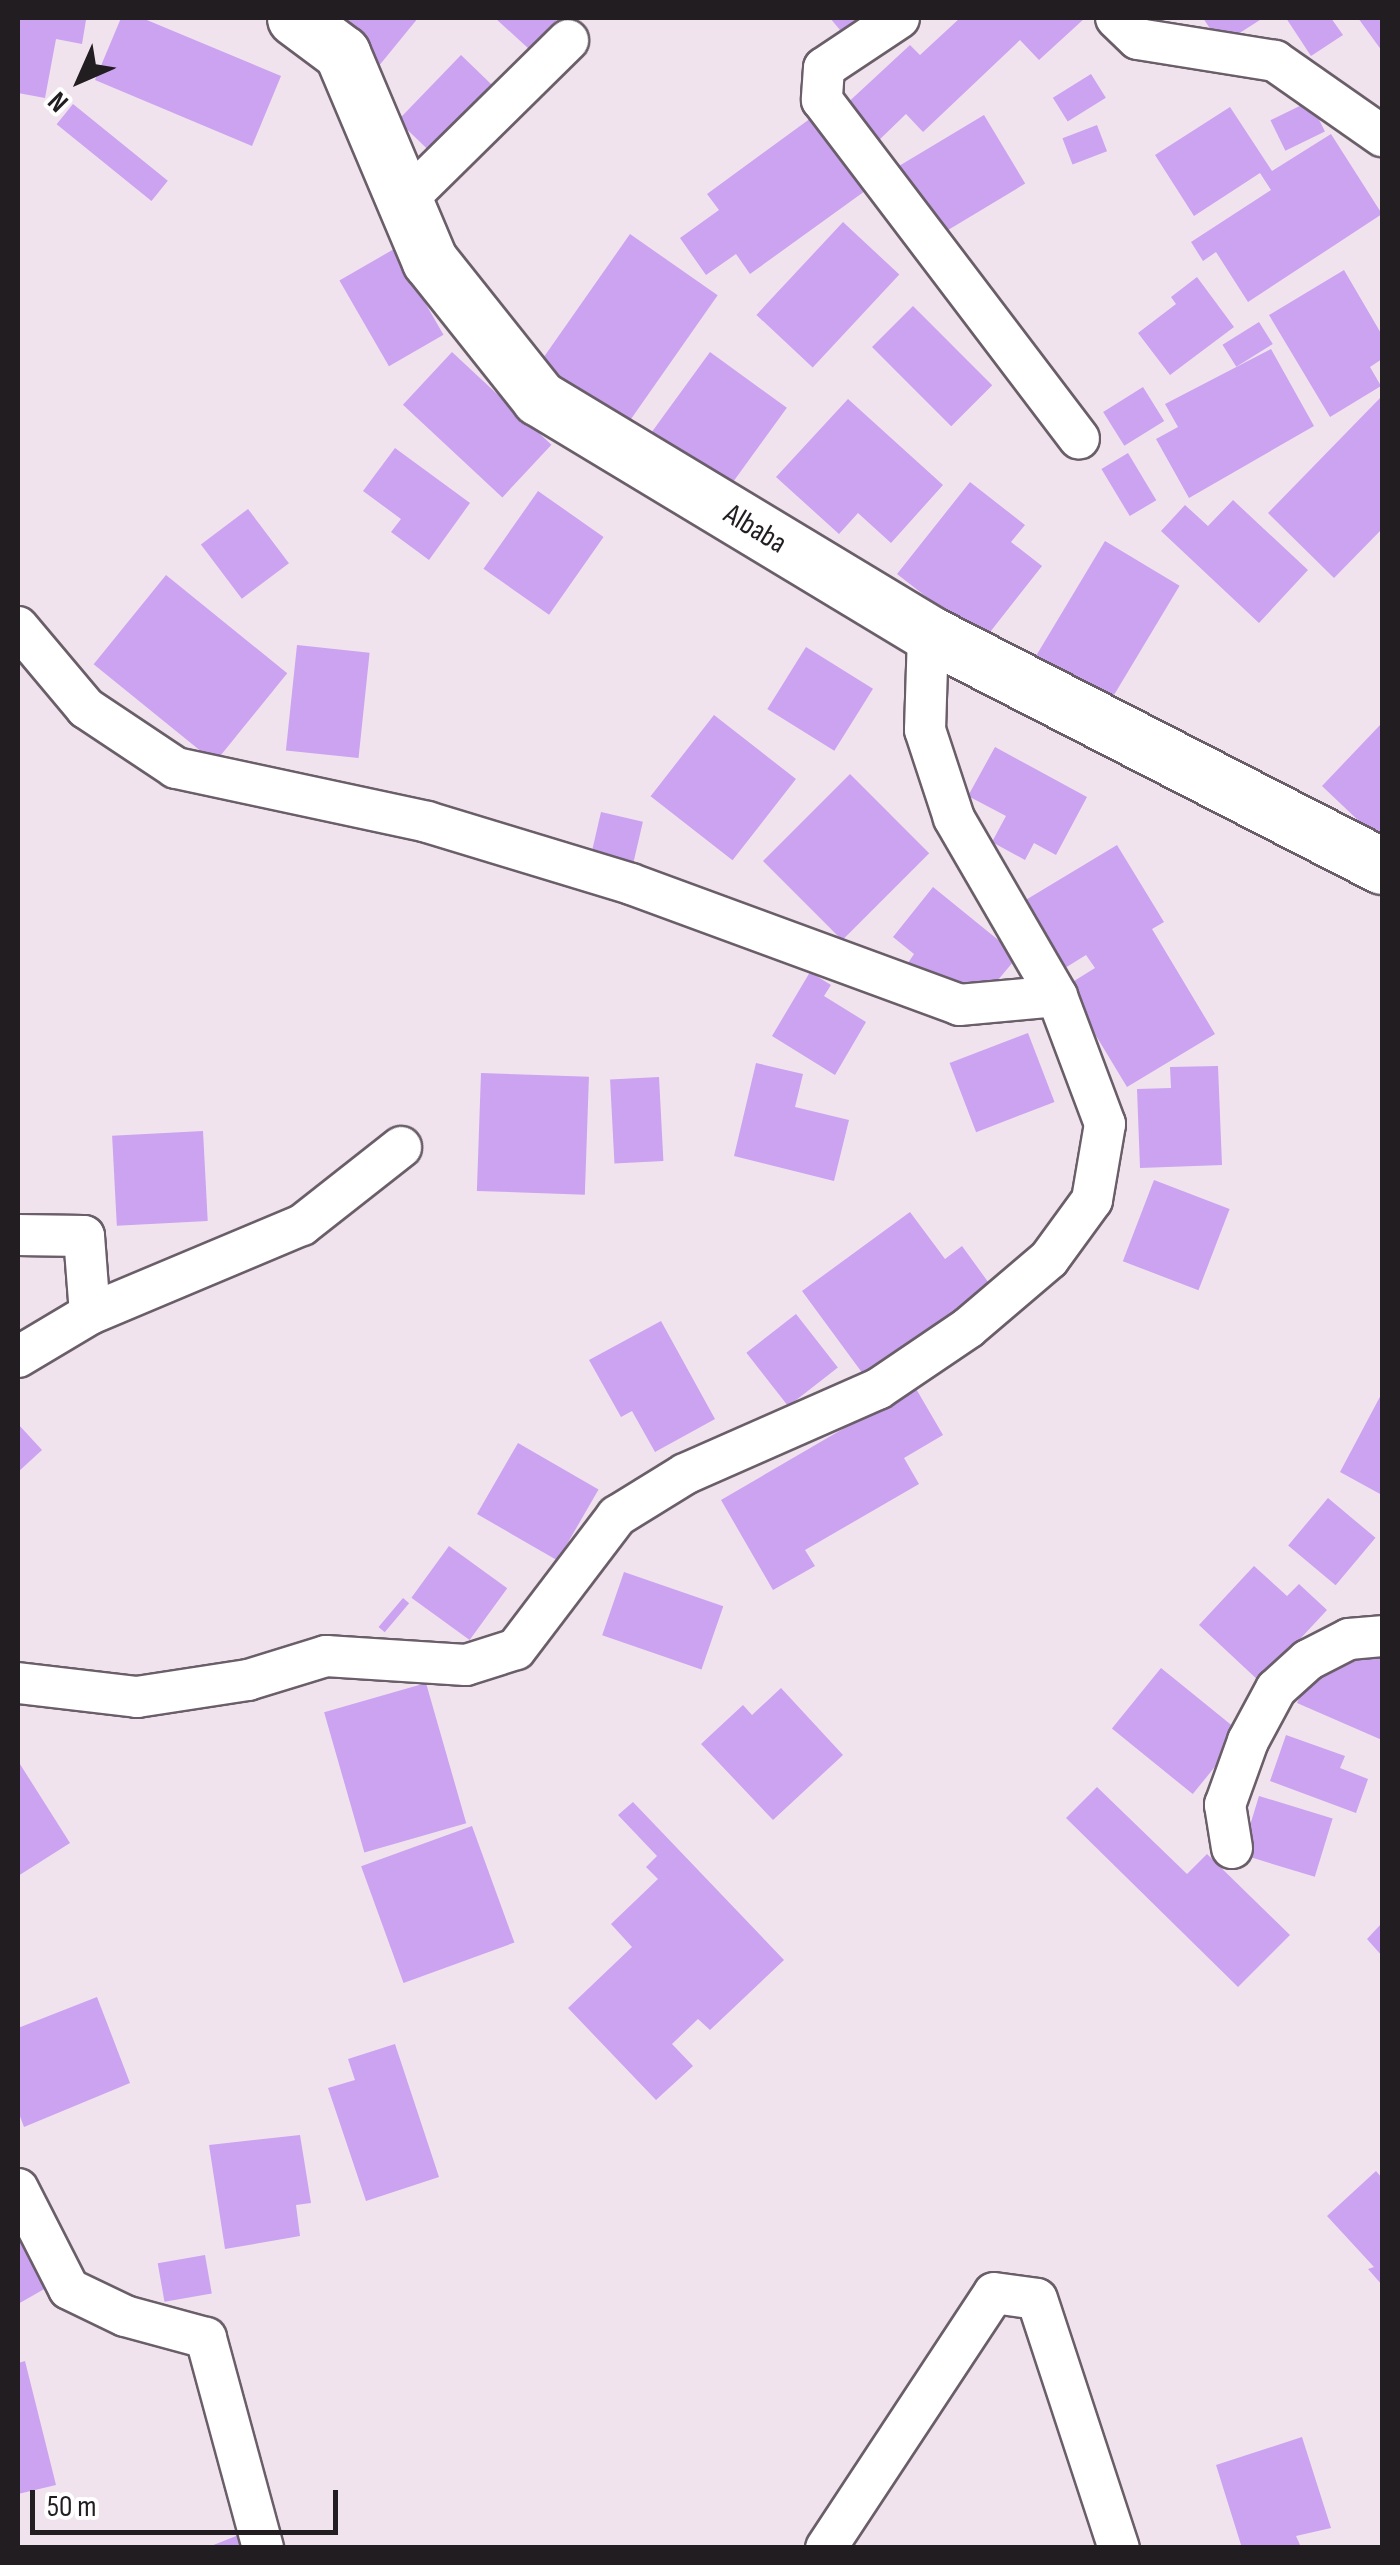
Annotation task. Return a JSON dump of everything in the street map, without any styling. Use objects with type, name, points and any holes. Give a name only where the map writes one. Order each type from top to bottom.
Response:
[{"type":"street","name":"Albaba","points":[[296,18],[342,54],[430,261],[538,398],[928,633],[1382,866]]},
{"type":"street","points":[[899,18],[824,68],[822,100],[1078,439]]},
{"type":"street","points":[[1116,18],[1138,39],[1275,62],[1382,136]]},
{"type":"street","points":[[404,202],[568,40]]},
{"type":"street","points":[[18,627],[86,708],[176,768],[428,822],[630,884],[959,1005],[1056,996]]},
{"type":"street","points":[[18,1683],[137,1697],[248,1680],[326,1656],[466,1666],[516,1649],[617,1516],[685,1474],[878,1389],[968,1328],[1049,1259],[1092,1200],[1105,1124],[1056,996],[954,818],[926,730],[928,633]]},
{"type":"street","points":[[18,1357],[90,1314],[302,1225],[400,1147]]},
{"type":"street","points":[[18,1235],[84,1236],[90,1314]]},
{"type":"street","points":[[1232,1848],[1225,1806],[1248,1742],[1276,1689],[1308,1660],[1349,1639],[1382,1636]]},
{"type":"street","points":[[18,2189],[69,2289],[126,2316],[206,2338],[262,2548]]},
{"type":"street","points":[[826,2548],[994,2294],[1037,2299],[1118,2548]]},
{"type":"building","points":[[18,18],[86,20],[82,44],[56,39],[45,98],[18,93]]},
{"type":"building","points":[[121,18],[142,18],[281,76],[252,146],[95,80]]},
{"type":"building","points":[[317,18],[418,18],[378,67]]},
{"type":"building","points":[[495,18],[559,18],[529,49]]},
{"type":"building","points":[[830,18],[867,18],[845,36]]},
{"type":"building","points":[[960,18],[1085,18],[1039,60],[1020,40],[923,132],[906,114],[876,143],[842,108],[910,45],[920,55]]},
{"type":"building","points":[[1203,18],[1263,18],[1221,45]]},
{"type":"building","points":[[1286,18],[1331,18],[1343,35],[1311,56]]},
{"type":"building","points":[[1358,18],[1382,18],[1382,51]]},
{"type":"building","points":[[461,55],[493,86],[430,152],[398,120]]},
{"type":"building","points":[[1091,74],[1106,98],[1068,122],[1053,98]]},
{"type":"building","points":[[1310,101],[1325,132],[1285,151],[1270,120]]},
{"type":"building","points":[[73,104],[168,181],[151,201],[57,124]]},
{"type":"building","points":[[1230,107],[1272,171],[1331,134],[1382,214],[1248,302],[1216,252],[1203,261],[1191,242],[1271,190],[1260,173],[1194,216],[1155,155]]},
{"type":"building","points":[[984,115],[1025,184],[934,238],[893,170]]},
{"type":"building","points":[[811,118],[865,191],[750,274],[736,254],[706,275],[680,238],[719,210],[707,194]]},
{"type":"building","points":[[1097,125],[1107,151],[1072,164],[1062,138]]},
{"type":"building","points":[[843,222],[899,275],[813,367],[756,315]]},
{"type":"building","points":[[630,234],[718,295],[622,431],[535,370]]},
{"type":"building","points":[[394,249],[444,335],[389,366],[339,280]]},
{"type":"building","points":[[1344,270],[1382,335],[1382,359],[1370,367],[1381,386],[1330,417],[1269,315]]},
{"type":"building","points":[[1197,277],[1234,327],[1170,375],[1138,333],[1176,304],[1171,297]]},
{"type":"building","points":[[913,306],[992,385],[951,426],[872,347]]},
{"type":"building","points":[[1259,322],[1273,344],[1236,367],[1223,345]]},
{"type":"building","points":[[1271,349],[1314,426],[1189,498],[1156,439],[1178,427],[1165,404]]},
{"type":"building","points":[[452,352],[551,445],[502,497],[403,405]]},
{"type":"building","points":[[710,352],[787,408],[726,491],[649,435]]},
{"type":"building","points":[[1143,387],[1164,421],[1124,446],[1103,412]]},
{"type":"building","points":[[1382,396],[1382,529],[1334,578],[1268,513]]},
{"type":"building","points":[[848,399],[943,485],[891,543],[858,513],[839,534],[776,477]]},
{"type":"building","points":[[395,448],[470,503],[429,560],[391,532],[401,519],[363,491]]},
{"type":"building","points":[[1128,453],[1156,500],[1130,516],[1101,469]]},
{"type":"building","points":[[970,482],[1025,525],[1011,542],[1042,566],[983,641],[897,574]]},
{"type":"building","points":[[538,491],[604,537],[549,615],[484,569]]},
{"type":"building","points":[[1233,500],[1308,570],[1259,623],[1161,531],[1185,505],[1208,526]]},
{"type":"building","points":[[248,509],[289,563],[242,599],[201,545]]},
{"type":"building","points":[[1105,541],[1180,586],[1108,705],[1033,660]]},
{"type":"building","points":[[166,575],[287,673],[215,763],[94,664]]},
{"type":"building","points":[[297,645],[370,653],[359,758],[286,750]]},
{"type":"building","points":[[806,647],[873,689],[834,751],[767,709]]},
{"type":"building","points":[[714,715],[796,779],[733,860],[651,796]]},
{"type":"building","points":[[1382,723],[1382,843],[1322,786]]},
{"type":"building","points":[[995,747],[1087,797],[1056,855],[1034,843],[1025,860],[992,842],[1006,816],[968,796]]},
{"type":"building","points":[[850,774],[929,853],[842,940],[763,861]]},
{"type":"building","points":[[601,812],[643,822],[634,862],[592,852]]},
{"type":"building","points":[[1117,845],[1164,922],[1152,929],[1215,1034],[1127,1087],[1066,986],[1095,968],[1086,955],[1065,968],[1024,901]]},
{"type":"building","points":[[933,887],[1018,956],[988,992],[934,985],[908,963],[914,954],[893,937]]},
{"type":"building","points":[[810,972],[831,985],[824,996],[866,1022],[835,1075],[772,1036]]},
{"type":"building","points":[[1028,1033],[1055,1102],[976,1132],[950,1063]]},
{"type":"building","points":[[756,1063],[803,1074],[795,1107],[849,1120],[834,1181],[734,1156]]},
{"type":"building","points":[[1218,1066],[1222,1165],[1140,1168],[1137,1089],[1171,1088],[1170,1067]]},
{"type":"building","points":[[481,1073],[589,1077],[585,1195],[477,1191]]},
{"type":"building","points":[[659,1077],[663,1161],[614,1163],[610,1080]]},
{"type":"building","points":[[203,1131],[208,1221],[117,1226],[112,1136]]},
{"type":"building","points":[[1154,1180],[1230,1209],[1198,1290],[1123,1261]]},
{"type":"building","points":[[910,1212],[945,1259],[962,1246],[991,1286],[866,1378],[802,1291]]},
{"type":"building","points":[[796,1314],[838,1368],[788,1406],[746,1353]]},
{"type":"building","points":[[661,1321],[715,1419],[655,1452],[632,1411],[621,1417],[589,1360]]},
{"type":"building","points":[[915,1387],[943,1435],[904,1458],[919,1484],[805,1550],[815,1566],[773,1590],[721,1500]]},
{"type":"building","points":[[1382,1393],[1382,1495],[1340,1472]]},
{"type":"building","points":[[18,1424],[42,1450],[18,1472]]},
{"type":"building","points":[[518,1443],[599,1490],[558,1561],[477,1514]]},
{"type":"building","points":[[1328,1498],[1375,1538],[1336,1585],[1288,1545]]},
{"type":"building","points":[[449,1546],[507,1588],[470,1640],[411,1598]]},
{"type":"building","points":[[1254,1566],[1287,1596],[1299,1584],[1327,1610],[1260,1682],[1199,1625]]},
{"type":"building","points":[[624,1572],[723,1606],[701,1670],[602,1635]]},
{"type":"building","points":[[403,1598],[409,1603],[385,1632],[379,1627]]},
{"type":"building","points":[[1367,1651],[1382,1658],[1382,1740],[1297,1703],[1311,1670]]},
{"type":"building","points":[[1161,1668],[1242,1733],[1193,1794],[1112,1729]]},
{"type":"building","points":[[426,1683],[466,1823],[364,1853],[324,1712]]},
{"type":"building","points":[[781,1688],[843,1755],[773,1820],[701,1744],[743,1705],[752,1715]]},
{"type":"building","points":[[1286,1735],[1345,1756],[1340,1768],[1368,1779],[1356,1813],[1270,1781]]},
{"type":"building","points":[[18,1761],[70,1843],[18,1876]]},
{"type":"building","points":[[1097,1787],[1187,1874],[1207,1854],[1290,1935],[1238,1987],[1066,1818]]},
{"type":"building","points":[[1259,1796],[1333,1819],[1315,1877],[1241,1854]]},
{"type":"building","points":[[633,1802],[784,1960],[710,2030],[698,2019],[672,2044],[693,2066],[656,2100],[568,2008],[632,1947],[611,1924],[658,1879],[646,1867],[657,1856],[618,1815]]},
{"type":"building","points":[[472,1826],[514,1943],[404,1983],[361,1866]]},
{"type":"building","points":[[1382,1923],[1382,1956],[1367,1939]]},
{"type":"building","points":[[97,1997],[130,2083],[24,2127],[18,2111],[18,2028]]},
{"type":"building","points":[[395,2044],[439,2177],[366,2201],[328,2088],[355,2080],[348,2059]]},
{"type":"building","points":[[300,2135],[311,2203],[296,2205],[300,2236],[225,2249],[209,2145]]},
{"type":"building","points":[[1376,2171],[1382,2178],[1382,2285],[1368,2269],[1374,2267],[1327,2216]]},
{"type":"building","points":[[18,2235],[46,2288],[18,2304]]},
{"type":"building","points":[[205,2255],[212,2293],[165,2302],[158,2263]]},
{"type":"building","points":[[25,2361],[56,2485],[18,2494],[18,2363]]},
{"type":"building","points":[[1302,2437],[1331,2528],[1296,2536],[1300,2545],[1293,2548],[1242,2548],[1216,2465]]},
{"type":"building","points":[[241,2534],[246,2548],[206,2548]]}]
